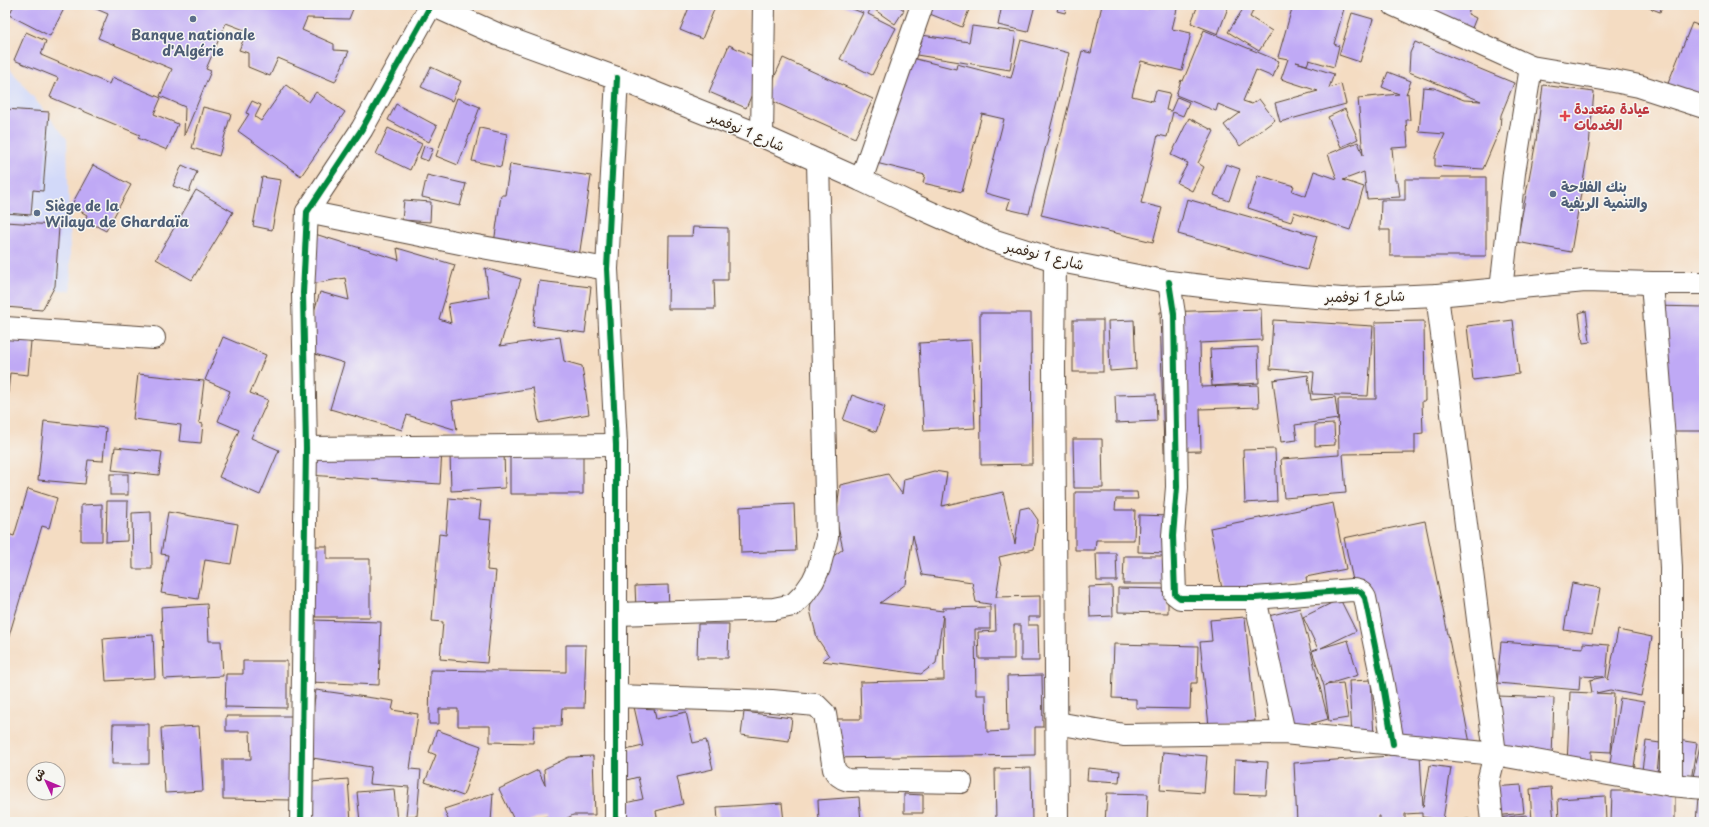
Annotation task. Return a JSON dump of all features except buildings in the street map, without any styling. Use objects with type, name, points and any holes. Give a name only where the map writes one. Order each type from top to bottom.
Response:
[{"type":"street","name":"شارع 1 نوفمبر","points":[[431,5],[499,35],[617,78],[762,136],[992,240],[1055,260],[1170,282],[1253,292],[1342,299],[1437,295],[1584,281],[1704,283]]},
{"type":"street","points":[[301,822],[306,448],[303,294],[307,212],[362,129],[431,5]]},
{"type":"street","points":[[762,136],[764,5]]},
{"type":"street","points":[[861,180],[922,5]]},
{"type":"street","points":[[1394,5],[1531,67],[1639,86],[1704,107]]},
{"type":"street","points":[[1500,290],[1514,173],[1531,67]]},
{"type":"street","points":[[616,822],[616,445],[608,269],[617,78]]},
{"type":"street","points":[[617,614],[774,609],[793,604],[808,588],[819,568],[827,537],[818,162]]},
{"type":"street","points":[[307,212],[465,244],[608,269]]},
{"type":"street","points":[[1055,260],[1054,367],[1057,822]]},
{"type":"street","points":[[1170,282],[1174,314],[1177,487],[1173,536],[1175,594],[1180,598],[1255,598],[1352,590],[1362,592],[1365,598],[1383,685],[1393,744]]},
{"type":"street","points":[[1652,283],[1664,440],[1671,568],[1671,785]]},
{"type":"street","points":[[1437,295],[1494,754],[1488,782],[1492,822]]},
{"type":"street","points":[[5,328],[154,338]]},
{"type":"street","points":[[306,448],[616,445]]},
{"type":"street","points":[[1255,598],[1284,733]]},
{"type":"street","points":[[616,696],[772,701],[816,705],[825,714],[834,769],[836,774],[842,778],[848,780],[962,782]]},
{"type":"street","points":[[1057,723],[1124,735],[1284,733],[1494,754],[1671,785],[1704,788]]},
{"type":"shaded area","name":"Siège de la Wilaya de Ghardaïa","points":[[5,62],[67,139],[71,291],[5,286]]},
{"type":"cycle path","points":[[301,822],[306,448],[303,293],[307,212],[362,129],[431,5]]},
{"type":"cycle path","points":[[616,822],[616,445],[607,269],[617,78]]},
{"type":"cycle path","points":[[1169,282],[1174,314],[1177,487],[1173,536],[1175,594],[1180,598],[1255,598],[1352,590],[1357,590],[1363,594],[1383,685],[1393,744]]},
{"type":"place","name":"Banque nationale d'Algérie","points":[[193,19]]},
{"type":"place","name":"عيادة متعددة الخدمات","points":[[1565,116]]},
{"type":"place","name":"بنك الفلاحة والتنمية الريفية","points":[[1553,194]]},
{"type":"place","name":"Siège de la Wilaya de Ghardaïa","points":[[37,213]]}]
